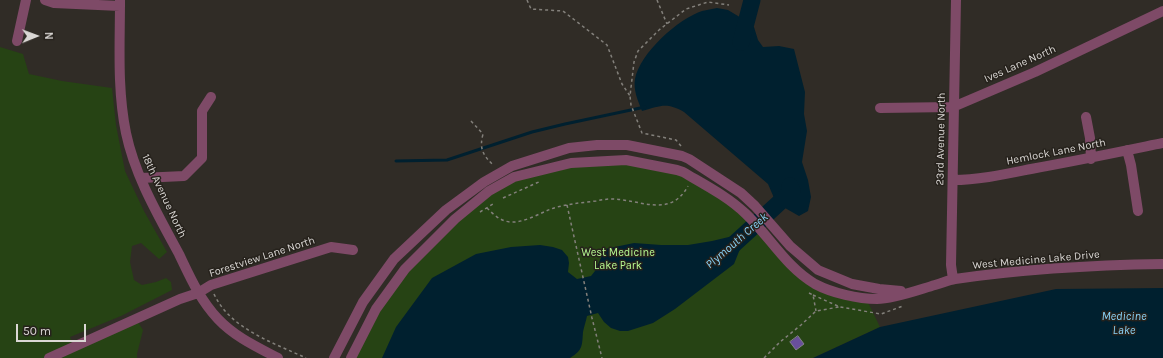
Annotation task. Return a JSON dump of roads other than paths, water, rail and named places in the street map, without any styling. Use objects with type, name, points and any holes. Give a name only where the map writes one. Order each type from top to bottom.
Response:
[{"type":"street","points":[[17,41],[26,0]]},
{"type":"street","points":[[45,0],[54,3],[120,3]]},
{"type":"street","name":"23rd Avenue North","points":[[953,279],[951,265],[956,0]]},
{"type":"street","name":"18th Avenue North","points":[[120,3],[119,70],[121,101],[126,132],[134,162],[141,178],[154,207],[198,293],[218,319],[238,337],[278,358]]},
{"type":"street","name":"Ives Lane North","points":[[880,108],[953,107],[1035,72],[1163,11]]},
{"type":"street","points":[[141,178],[184,176],[202,158],[202,111],[211,97]]},
{"type":"street","points":[[1086,117],[1090,138],[1091,159]]},
{"type":"street","name":"Hemlock Lane North","points":[[953,180],[969,180],[1091,159],[1163,143]]},
{"type":"street","name":"West Medicine Lake Drive","points":[[334,358],[363,302],[394,259],[446,210],[500,172],[512,166],[569,148],[597,145],[627,145],[682,156],[741,193],[755,206],[790,246],[818,270],[852,284],[879,289],[913,292]]},
{"type":"street","points":[[1127,150],[1131,165],[1138,211]]},
{"type":"street","name":"West Medicine Lake Drive","points":[[350,358],[376,309],[405,269],[460,215],[489,191],[514,177],[571,162],[626,160],[683,172],[730,200],[768,237],[782,256],[796,270],[816,284],[849,296],[879,299],[913,292],[953,279],[1012,272],[1072,267],[1163,264]]},
{"type":"street","name":"Forestview Lane North","points":[[49,358],[180,299],[198,293],[211,285],[331,247],[353,250]]},
{"type":"water","points":[[717,8],[728,10],[754,27],[758,40],[763,47],[779,46],[794,49],[805,92],[804,114],[807,131],[802,162],[808,180],[811,197],[808,211],[799,216],[785,208],[774,198],[768,184],[684,112],[668,106],[659,106],[642,111],[635,91],[635,79],[638,69],[652,48],[661,38],[682,21],[702,11]]},
{"type":"water","points":[[733,236],[742,244],[734,264],[675,309],[653,323],[628,331],[620,331],[611,328],[604,322],[598,313],[587,316],[580,350],[570,358],[382,358],[396,327],[432,278],[476,254],[511,247],[540,245],[553,247],[562,250],[568,257],[568,272],[577,279],[591,276],[595,271],[605,249],[634,243],[688,245]]},
{"type":"water","name":"Medicine Lake","points":[[1163,288],[1163,358],[813,358],[880,327],[1056,289]]},
{"type":"waterway","name":"Plymouth Creek","points":[[741,42],[752,0]]},
{"type":"waterway","points":[[396,161],[447,160],[532,132],[645,107]]},
{"type":"waterway","name":"Plymouth Creek","points":[[721,256],[792,191],[790,186]]},
{"type":"park label","name":"West Medicine Lake Park","points":[[618,259]]}]
